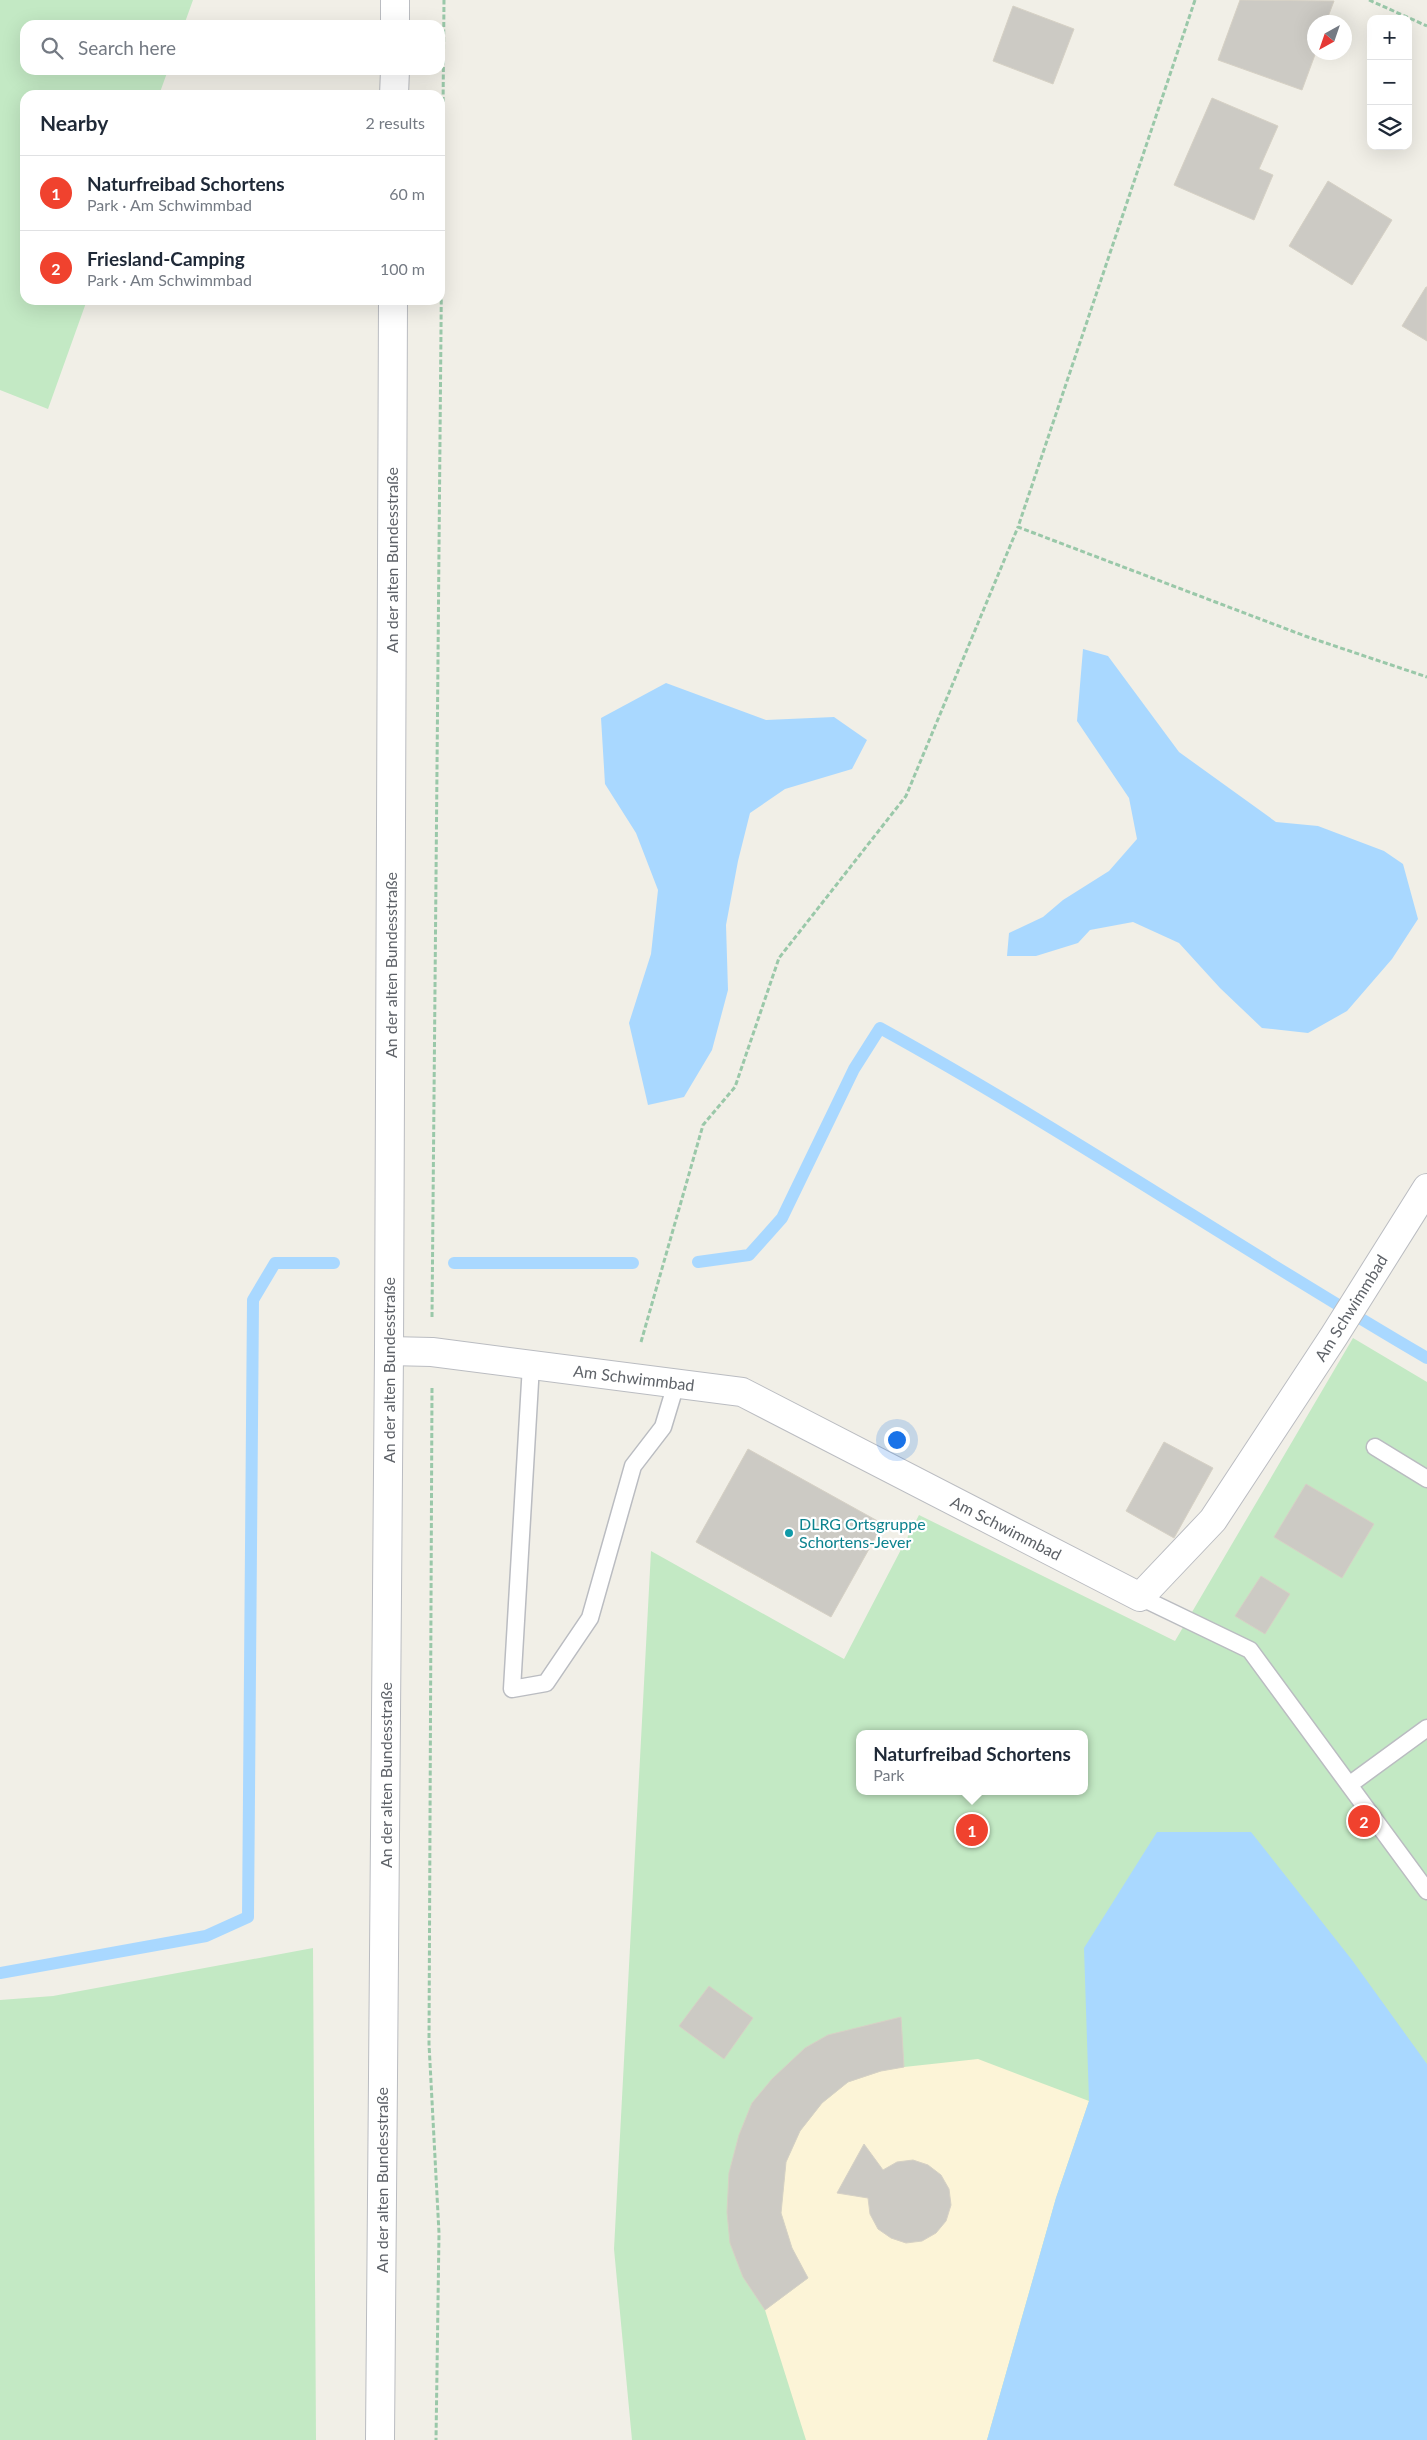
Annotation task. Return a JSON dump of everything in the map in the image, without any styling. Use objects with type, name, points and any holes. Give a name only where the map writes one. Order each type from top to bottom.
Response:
[{"type":"street","points":[[395,0],[395,20]]},
{"type":"street","points":[[394,75],[394,90]]},
{"type":"street","name":"An der alten Bundesstraße","points":[[380,2440],[389,1351],[393,305]]},
{"type":"street","name":"Am Schwimmbad","points":[[389,1351],[432,1352],[742,1392],[1140,1597],[1213,1520],[1334,1336],[1427,1188]]},
{"type":"lane","points":[[531,1365],[512,1689],[546,1683],[590,1618],[633,1466],[663,1427],[676,1384]]},
{"type":"lane","points":[[1375,1447],[1427,1479]]},
{"type":"lane","points":[[1140,1597],[1250,1650],[1427,1891]]},
{"type":"lane","points":[[1349,1785],[1427,1728]]},
{"type":"path","points":[[444,0],[444,20]]},
{"type":"path","points":[[630,1378],[703,1125],[735,1087],[779,958],[906,796],[1018,526],[1195,0]]},
{"type":"path","points":[[1369,0],[1427,26]]},
{"type":"path","points":[[443,75],[443,90]]},
{"type":"path","points":[[436,2440],[438,2233],[429,2044],[432,1352],[441,305]]},
{"type":"path","points":[[1018,526],[1305,636],[1427,677]]},
{"type":"green space","points":[[0,0],[193,0],[186,20],[20,20],[20,75],[166,75],[161,90],[20,90],[20,305],[85,305],[48,409],[0,390]]},
{"type":"green space","points":[[1353,1338],[1427,1382],[1427,2440],[632,2440],[614,2249],[651,1551],[844,1659],[919,1515],[1175,1641]]},
{"type":"green space","points":[[313,1948],[316,2440],[0,2440],[0,2000],[53,1996]]},
{"type":"sand","points":[[978,2059],[1089,2101],[1056,2198],[987,2440],[806,2440],[765,2310],[808,2278],[792,2248],[781,2213],[786,2162],[800,2131],[822,2103],[848,2082],[881,2071]]},
{"type":"water","points":[[1083,649],[1108,656],[1179,752],[1276,822],[1318,826],[1384,851],[1403,864],[1418,919],[1392,959],[1347,1011],[1308,1033],[1262,1028],[1220,988],[1179,943],[1133,922],[1090,930],[1078,943],[1036,956],[1007,956],[1009,933],[1043,917],[1063,900],[1109,871],[1137,839],[1129,798],[1077,721]]},
{"type":"water","points":[[666,683],[766,720],[834,717],[867,740],[852,769],[785,789],[750,813],[738,861],[726,925],[728,990],[712,1050],[684,1097],[648,1105],[629,1023],[651,954],[658,890],[636,833],[605,784],[601,718]]},
{"type":"water","points":[[1157,1832],[1251,1832],[1352,1960],[1427,2064],[1427,2440],[987,2440],[1056,2198],[1089,2101],[1084,1948]]},
{"type":"building","points":[[1240,0],[1334,1],[1329,15],[1307,15],[1307,60],[1313,60],[1302,90],[1218,60]]},
{"type":"building","points":[[1013,6],[1074,29],[1053,84],[993,61]]},
{"type":"building","points":[[1212,98],[1278,126],[1259,169],[1273,175],[1254,220],[1174,185]]},
{"type":"building","points":[[1328,181],[1392,220],[1352,285],[1289,246]]},
{"type":"building","points":[[1427,287],[1427,341],[1402,326]]},
{"type":"building","points":[[1164,1442],[1213,1468],[1174,1538],[1126,1511]]},
{"type":"building","name":"DLRG Ortsgruppe Schortens-Jever","points":[[748,1449],[883,1524],[831,1617],[696,1542]]},
{"type":"building","points":[[1306,1484],[1374,1524],[1342,1578],[1274,1537]]},
{"type":"building","points":[[1261,1576],[1290,1594],[1265,1634],[1235,1616]]},
{"type":"building","points":[[709,1986],[753,2018],[724,2059],[679,2026]]},
{"type":"building","points":[[901,2017],[904,2067],[881,2071],[848,2082],[822,2103],[800,2131],[786,2162],[781,2213],[792,2248],[808,2278],[765,2310],[743,2277],[730,2243],[727,2212],[729,2173],[739,2135],[752,2103],[772,2079],[805,2048],[828,2035]]},
{"type":"building","points":[[864,2144],[883,2170],[897,2162],[913,2160],[928,2165],[941,2175],[949,2189],[951,2205],[946,2221],[936,2233],[922,2241],[906,2243],[891,2238],[878,2229],[870,2214],[868,2198],[837,2193]]},
{"type":"waterway","points":[[698,1262],[749,1255],[782,1218],[854,1069],[880,1028],[950,1067],[1087,1149],[1290,1276],[1427,1358]]},
{"type":"waterway","points":[[0,1973],[206,1936],[248,1917],[253,1300],[275,1263],[334,1263]]},
{"type":"waterway","points":[[454,1263],[633,1263]]},
{"type":"place","name":"DLRG Ortsgruppe Schortens-Jever","points":[[789,1533]]},
{"type":"place","name":"Friesland-Camping","points":[[1364,1821]]},
{"type":"place","name":"Naturfreibad Schortens","points":[[972,1830]]}]
